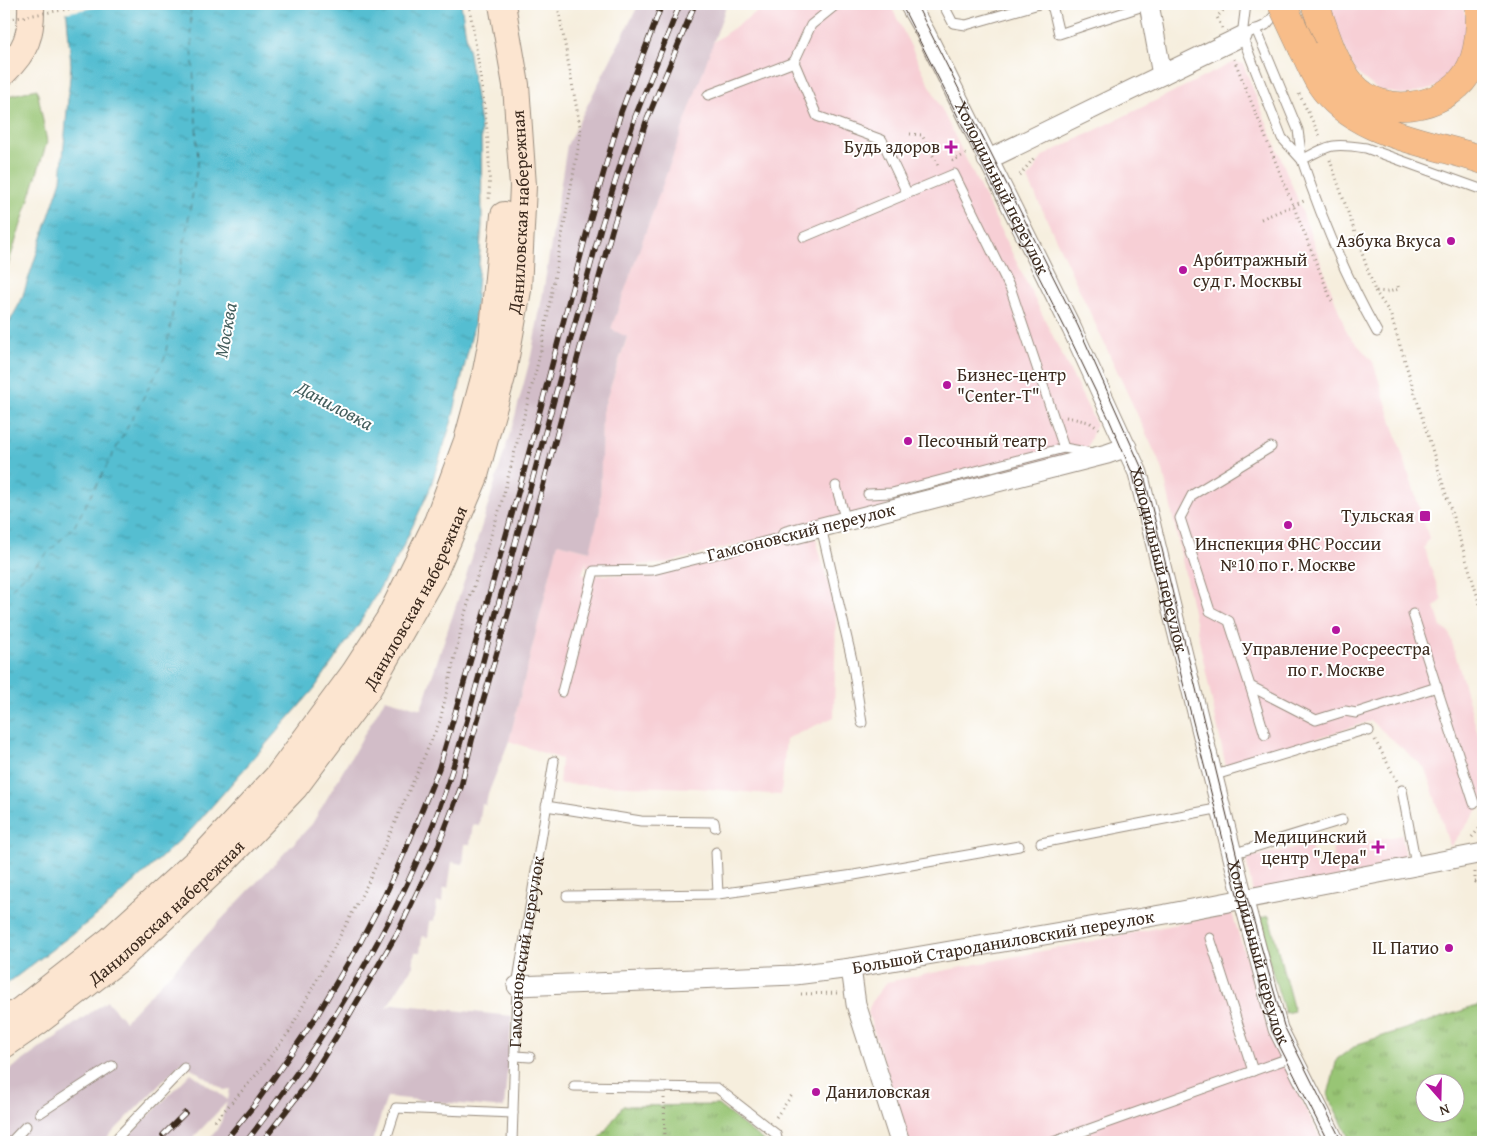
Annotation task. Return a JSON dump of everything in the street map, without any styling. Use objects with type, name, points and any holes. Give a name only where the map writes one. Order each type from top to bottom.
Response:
[{"type":"main road","points":[[4,51],[14,36],[15,4]]},
{"type":"main road","points":[[4,72],[18,58],[28,40],[31,26],[31,4]]},
{"type":"main road","name":"Даниловская набережная","points":[[4,1021],[109,941],[207,852],[278,776],[354,673],[389,618],[437,522],[466,441],[486,371],[492,340],[504,231],[506,188],[503,132],[499,88],[484,4]]},
{"type":"main road","name":"Даниловская набережная","points":[[4,1045],[39,1021],[118,960],[222,863],[295,787],[368,689],[434,573],[474,479],[503,373],[518,290],[522,186],[521,150],[516,85],[502,4]]},
{"type":"main road","points":[[1284,4],[1320,83],[1341,107],[1357,118],[1378,128],[1483,160]]},
{"type":"main road","points":[[1315,4],[1336,58],[1354,88],[1370,99],[1388,105],[1406,106],[1424,104],[1434,100],[1457,85],[1467,73],[1476,51],[1480,4]]},
{"type":"street","name":"Холодильный переулок","points":[[909,4],[925,32],[1072,329],[1138,473],[1212,776],[1278,1029],[1335,1142]]},
{"type":"street","points":[[1149,4],[1162,75]]},
{"type":"street","points":[[987,160],[1242,36]]},
{"type":"street","name":"Гамсоновский переулок","points":[[788,536],[1127,448]]},
{"type":"street","name":"Большой Староданиловский переулок","points":[[514,986],[795,975],[851,968],[1156,915],[1483,853]]},
{"type":"street","points":[[851,968],[856,1004],[900,1142]]},
{"type":"lane","points":[[708,95],[794,62],[811,25],[837,4]]},
{"type":"lane","points":[[943,4],[953,22],[966,25],[1039,4]]},
{"type":"lane","points":[[1049,4],[1053,9],[1059,34],[1149,4]]},
{"type":"lane","points":[[1246,4],[1242,36],[1282,138],[1302,160]]},
{"type":"lane","points":[[1242,36],[1266,25],[1284,4]]},
{"type":"lane","points":[[1242,36],[1298,130],[1302,160],[1314,197],[1357,297],[1377,332]]},
{"type":"lane","points":[[794,62],[817,116],[882,140],[907,193]]},
{"type":"lane","points":[[1302,160],[1325,147],[1347,145],[1366,148],[1483,190]]},
{"type":"lane","points":[[804,237],[954,174],[1011,290],[1064,448]]},
{"type":"lane","points":[[1265,735],[1229,621],[1210,611],[1180,518],[1192,495],[1271,447]]},
{"type":"lane","points":[[868,494],[892,493],[1064,448],[1107,454]]},
{"type":"lane","points":[[836,486],[846,521]]},
{"type":"lane","points":[[821,527],[852,660],[862,723]]},
{"type":"lane","name":"Гамсоновский переулок","points":[[562,692],[594,571],[652,570],[788,536]]},
{"type":"lane","points":[[1413,614],[1474,803]]},
{"type":"lane","points":[[1250,686],[1316,720],[1345,711],[1356,713],[1437,687]]},
{"type":"lane","points":[[1212,776],[1364,730],[1369,731]]},
{"type":"lane","name":"Гамсоновский переулок","points":[[512,1142],[516,1056],[514,986],[554,761]]},
{"type":"lane","points":[[1402,790],[1416,865]]},
{"type":"lane","points":[[546,806],[641,821],[714,822],[715,827]]},
{"type":"lane","points":[[1041,842],[1221,808]]},
{"type":"lane","points":[[1232,854],[1342,820]]},
{"type":"lane","points":[[568,896],[718,894],[854,876],[1019,846]]},
{"type":"lane","points":[[716,852],[718,894]]},
{"type":"lane","points":[[1210,938],[1253,1071]]},
{"type":"lane","points":[[516,1056],[530,1057]]},
{"type":"lane","points":[[1053,1142],[1292,1057]]},
{"type":"lane","points":[[40,1113],[112,1066]]},
{"type":"lane","points":[[113,1142],[184,1068]]},
{"type":"lane","points":[[574,1086],[717,1088],[776,1134],[778,1142]]},
{"type":"lane","points":[[384,1142],[396,1108],[513,1113]]},
{"type":"lane","points":[[11,1142],[26,1126]]},
{"type":"path","points":[[4,20],[97,4]]},
{"type":"path","points":[[469,4],[487,134],[488,208]]},
{"type":"path","points":[[1229,4],[1217,17],[1242,36],[1333,304]]},
{"type":"path","points":[[910,134],[922,135],[939,167],[967,153]]},
{"type":"path","points":[[1261,219],[1314,197]]},
{"type":"path","points":[[1375,291],[1390,314],[1483,614]]},
{"type":"path","points":[[1052,413],[1089,422],[1100,429]]},
{"type":"path","points":[[1369,731],[1402,790]]},
{"type":"path","points":[[1483,881],[1475,882],[1483,893]]},
{"type":"path","points":[[768,1128],[792,1095]]},
{"type":"path","points":[[664,1105],[665,1142]]},
{"type":"shaded area","points":[[639,4],[727,4],[611,329],[627,337],[602,412],[600,510],[590,551],[558,543],[509,741],[488,794],[486,805],[482,804],[479,825],[473,824],[470,844],[465,844],[463,864],[452,862],[448,888],[443,888],[442,902],[437,902],[434,921],[430,921],[428,937],[422,936],[420,952],[415,952],[413,966],[386,1008],[393,1004],[512,1016],[504,1108],[387,1097],[372,1142],[206,1142],[221,1122],[227,1102],[189,1142],[123,1142],[191,1073],[228,1100],[230,1089],[224,1090],[182,1062],[103,1142],[4,1142],[4,1074],[107,1001],[125,1021],[312,824],[385,699],[421,709],[469,567],[514,420],[531,356],[567,145]]},
{"type":"shaded area","points":[[768,4],[890,4],[1096,424],[1084,456],[662,564],[586,567],[587,559],[582,575],[652,575],[814,532],[836,611],[834,717],[786,739],[781,795],[697,788],[559,784],[561,759],[509,741],[558,543],[589,551],[600,510],[602,412],[627,338],[611,329],[712,43]]},
{"type":"shaded area","points":[[1326,4],[1461,4],[1467,18],[1466,55],[1440,86],[1406,95],[1378,90],[1355,72]]},
{"type":"shaded area","points":[[1234,62],[1243,64],[1299,203],[1347,333],[1373,362],[1429,538],[1424,548],[1442,600],[1435,607],[1441,627],[1449,632],[1483,752],[1483,803],[1450,847],[1426,769],[1371,721],[1226,767],[1163,470],[1028,179],[1043,156]]},
{"type":"shaded area","points":[[1402,835],[1407,865],[1253,894],[1246,858],[1311,845],[1315,866],[1335,862],[1332,848]]},
{"type":"shaded area","points":[[1232,913],[1270,1035],[1322,1142],[909,1142],[868,1013],[874,998],[887,982]]},
{"type":"green space","points":[[37,89],[47,142],[4,278],[4,97]]},
{"type":"green space","points":[[1269,916],[1294,1011],[1285,1013],[1256,919]]},
{"type":"green space","points":[[1483,1004],[1483,1142],[1351,1142],[1328,1095],[1337,1059],[1358,1044]]},
{"type":"green space","points":[[718,1105],[765,1142],[529,1142],[598,1141],[623,1106]]},
{"type":"water","points":[[66,4],[461,4],[481,130],[482,225],[474,325],[452,420],[429,491],[400,553],[359,624],[314,689],[192,829],[104,910],[4,986],[4,332],[21,301],[61,180],[71,65]]},
{"type":"pier","points":[[64,4],[114,4],[64,13]]},
{"type":"ferry route","points":[[4,596],[74,527],[165,357],[198,162],[190,4]]},
{"type":"tram line","points":[[901,4],[1067,332],[1109,419],[1133,475],[1181,675],[1272,1031],[1328,1142]]},
{"type":"tram line","points":[[916,4],[1078,326],[1143,471],[1246,894],[1284,1026],[1342,1142]]},
{"type":"railway","points":[[224,1142],[256,1103],[316,1017],[361,941],[406,849],[439,768],[523,475],[589,224],[621,112],[662,4]]},
{"type":"railway","points":[[246,1142],[296,1074],[342,1004],[384,931],[434,822],[467,720],[601,227],[635,117],[680,4]]},
{"type":"railway","points":[[262,1142],[307,1084],[399,930],[434,857],[461,787],[472,740],[517,582],[612,230],[646,122],[695,4]]},
{"type":"railway","points":[[163,1135],[185,1113]]},
{"type":"place","name":"Будь здоров","points":[[951,147]]},
{"type":"place","name":"Азбука Вкуса","points":[[1451,241]]},
{"type":"place","name":"Арбитражный суд г. Москвы","points":[[1183,270]]},
{"type":"place","name":"Бизнес-центр \"Center-T\"","points":[[947,385]]},
{"type":"place","name":"Песочный театр","points":[[908,441]]},
{"type":"place","name":"Тульская","points":[[1425,516]]},
{"type":"place","name":"Инспекция ФНС России №10 по г. Москве","points":[[1288,525]]},
{"type":"place","name":"Управление Росреестра по г. Москве","points":[[1336,630]]},
{"type":"place","name":"Медицинский центр \"Лера\"","points":[[1378,847]]},
{"type":"place","name":"IL Патио","points":[[1449,948]]},
{"type":"place","name":"Даниловская","points":[[816,1092]]},
{"type":"water label","name":"Москва","points":[[225,330]]},
{"type":"water label","name":"Даниловка","points":[[335,405]]}]
